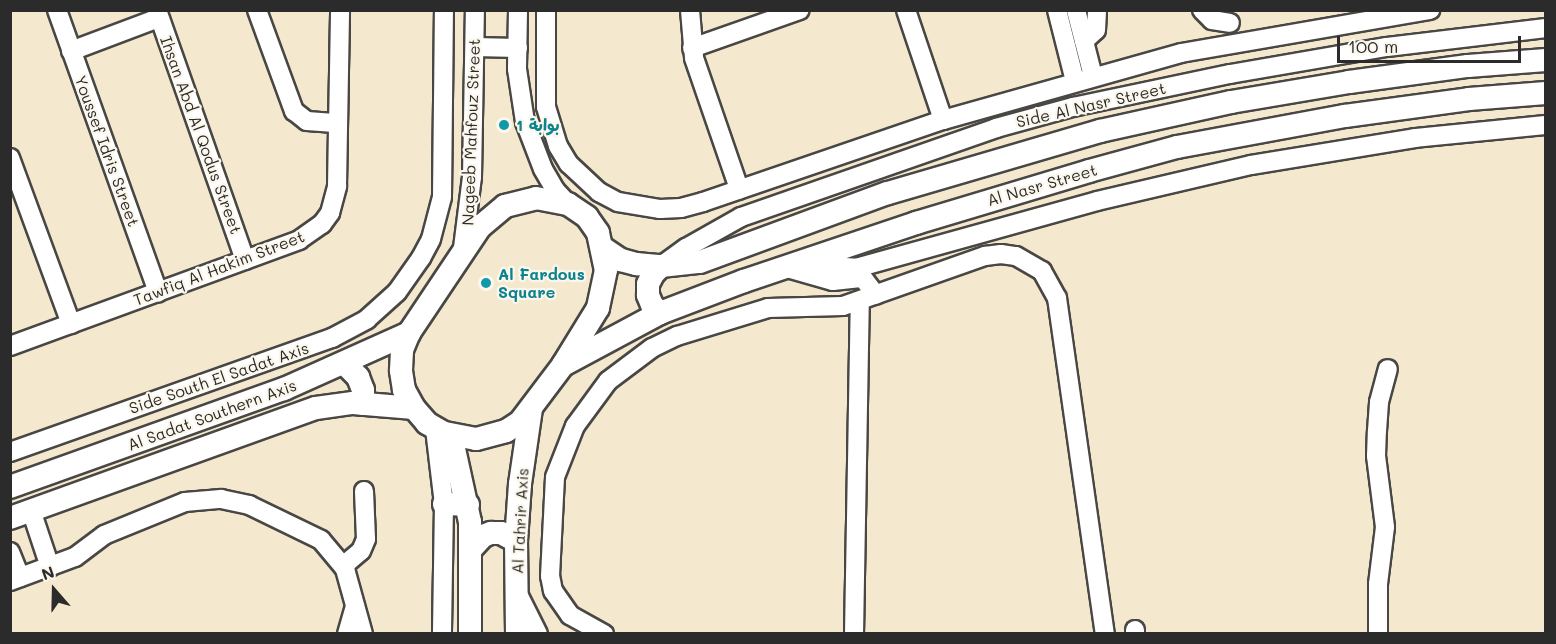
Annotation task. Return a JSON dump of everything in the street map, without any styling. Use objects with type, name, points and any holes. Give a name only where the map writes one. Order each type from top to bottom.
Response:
[{"type":"main road","points":[[603,248],[621,260],[661,266],[718,257],[818,217],[968,168],[1172,115],[1349,82],[1468,66],[1545,60]]},
{"type":"main road","name":"Al Nasr Street","points":[[563,365],[660,313],[783,267],[1002,196],[1177,147],[1395,107],[1545,93]]},
{"type":"main road","points":[[536,198],[568,204],[587,217],[598,233],[603,248],[606,270],[598,308],[563,365],[520,422],[491,437],[476,439],[443,432],[414,408],[404,390],[401,370],[402,350],[409,333],[480,227],[505,206],[536,198]]},
{"type":"main road","points":[[660,313],[652,305],[648,295],[648,284],[652,274],[661,266]]},
{"type":"main road","name":"Al Sadat Southern Axis","points":[[10,487],[284,389],[409,333]]},
{"type":"main road","points":[[344,363],[358,378],[363,390],[363,404]]},
{"type":"main road","name":"Al Sadat Southern Axis","points":[[21,514],[316,408],[363,404],[414,408]]},
{"type":"main road","name":"Al Tahrir Axis","points":[[518,633],[516,541],[520,484],[531,409]]},
{"type":"main road","points":[[443,432],[468,505],[471,549],[470,633]]},
{"type":"main road","points":[[444,504],[468,505]]},
{"type":"main road","points":[[471,549],[483,536],[491,533],[501,533],[516,541]]},
{"type":"street","name":"Youssef Idris Street","points":[[57,10],[158,292]]},
{"type":"street","points":[[257,10],[294,111],[307,121],[338,123]]},
{"type":"street","name":"Tawfiq Al Hakim Street","points":[[10,346],[245,260],[311,233],[330,213],[337,186],[340,10]]},
{"type":"street","name":"Side South El Sadat Axis","points":[[10,452],[332,338],[359,324],[383,306],[410,277],[431,239],[442,197],[444,10]]},
{"type":"street","name":"Nageeb Mahfouz Street","points":[[462,253],[467,232],[472,177],[475,10]]},
{"type":"street","points":[[518,10],[519,97],[530,138],[543,169],[555,190],[568,204]]},
{"type":"street","points":[[546,10],[546,107],[550,127],[569,164],[599,192],[618,202],[660,209],[681,208],[943,120],[1181,53],[1430,10]]},
{"type":"street","points":[[690,10],[692,48],[739,189]]},
{"type":"street","points":[[692,48],[800,10]]},
{"type":"street","points":[[906,10],[943,120]]},
{"type":"street","points":[[1057,10],[1084,79]]},
{"type":"street","points":[[1076,10],[1084,41],[1084,79]]},
{"type":"street","points":[[1084,41],[1096,30],[1097,10]]},
{"type":"street","points":[[1202,10],[1212,20],[1229,17],[1234,43]]},
{"type":"street","points":[[71,51],[158,14]]},
{"type":"street","name":"Ihsan Abd Al Qodus Street","points":[[158,14],[245,260]]},
{"type":"street","name":"Side Al Nasr Street","points":[[661,266],[686,248],[741,217],[996,128],[1073,107],[1230,74],[1387,47],[1545,27]]},
{"type":"street","points":[[475,47],[518,48]]},
{"type":"street","points":[[815,256],[830,266],[847,269],[1107,199],[1251,165],[1415,138],[1545,125]]},
{"type":"street","points":[[10,158],[71,324]]},
{"type":"street","points":[[899,287],[895,271],[913,252]]},
{"type":"street","points":[[604,633],[570,615],[553,591],[550,576],[555,477],[567,442],[589,403],[629,363],[677,336],[768,308],[787,306],[827,308],[868,298],[985,256],[1001,254],[1016,256],[1042,271],[1052,284],[1057,298],[1105,633]]},
{"type":"street","points":[[783,267],[833,281],[863,278],[868,298],[854,633]]},
{"type":"street","points":[[1378,633],[1378,584],[1385,527],[1376,456],[1379,402],[1388,369]]},
{"type":"street","points":[[442,633],[443,432]]},
{"type":"street","points":[[343,566],[361,551],[366,539],[364,491]]},
{"type":"street","points":[[10,552],[15,579],[75,557],[114,530],[185,502],[221,499],[249,505],[321,540],[343,566],[352,587],[363,633]]},
{"type":"street","points":[[21,514],[50,567]]},
{"type":"street","points":[[517,592],[538,633]]},
{"type":"street","points":[[347,633],[355,606]]},
{"type":"place","name":"بوابة 1","points":[[504,125]]},
{"type":"place","name":"Al Fardous Square","points":[[486,283]]}]
